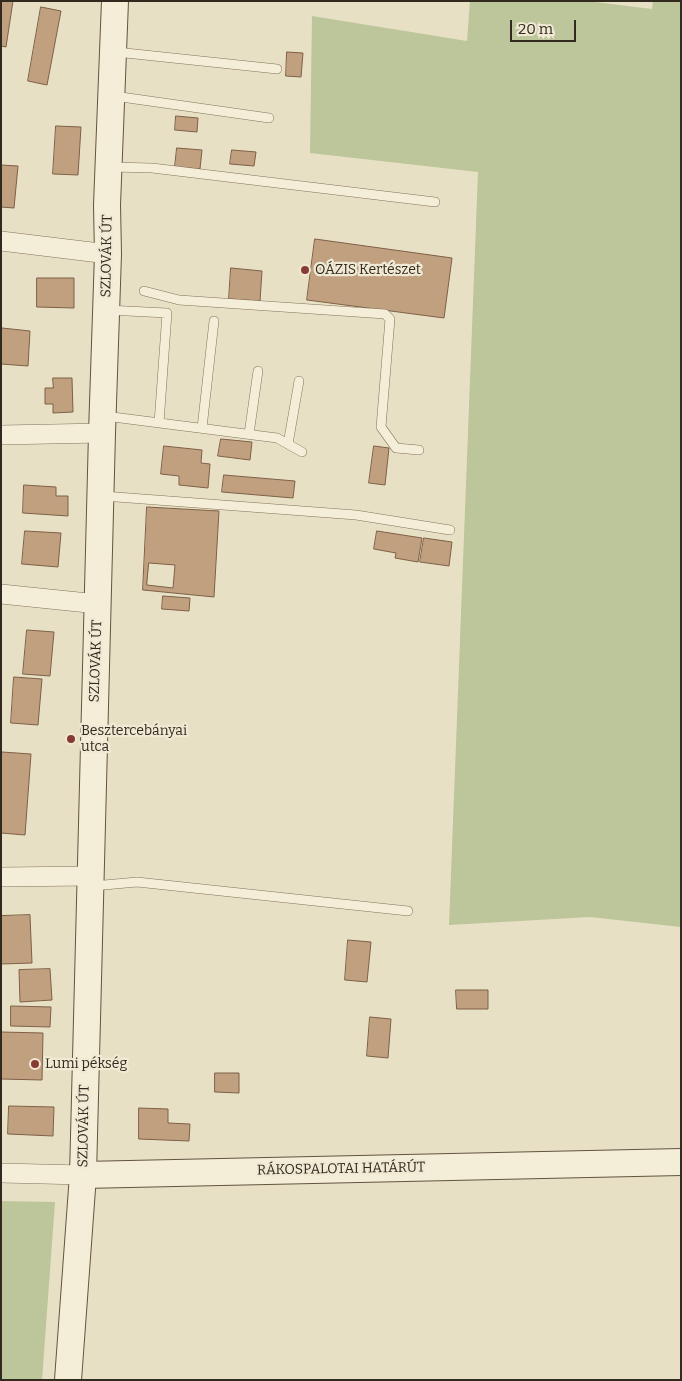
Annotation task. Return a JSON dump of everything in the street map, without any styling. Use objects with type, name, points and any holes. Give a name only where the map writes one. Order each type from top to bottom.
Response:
[{"type":"main road","name":"SZLOVÁK ÚT","points":[[68,1380],[83,1175],[100,496],[115,1]]},
{"type":"main road","name":"RÁKOSPALOTAI HATÁRÚT","points":[[83,1175],[681,1162]]},
{"type":"main road","points":[[70,1342],[76,1380]]},
{"type":"street","points":[[1,240],[108,254]]},
{"type":"street","points":[[1,434],[102,424]]},
{"type":"street","points":[[1,594],[98,604]]},
{"type":"street","points":[[1,877],[90,881]]},
{"type":"street","name":"RÁKOSPALOTAI HATÁRÚT","points":[[1,1173],[83,1175]]},
{"type":"lane","points":[[113,52],[277,69]]},
{"type":"lane","points":[[111,96],[269,118]]},
{"type":"lane","points":[[109,167],[152,168],[435,202]]},
{"type":"lane","points":[[144,291],[179,300],[385,314],[390,319],[381,427],[396,448],[419,450]]},
{"type":"lane","points":[[106,310],[167,313],[159,423]]},
{"type":"lane","points":[[202,428],[214,321]]},
{"type":"lane","points":[[249,434],[258,371]]},
{"type":"lane","points":[[288,444],[299,380]]},
{"type":"lane","points":[[102,424],[159,423],[249,434],[277,438],[302,452]]},
{"type":"lane","points":[[100,496],[356,515],[450,530]]},
{"type":"lane","points":[[90,881],[137,882],[408,911]]},
{"type":"green space","points":[[470,1],[587,1],[652,9],[653,1],[681,1],[681,927],[590,917],[449,925],[478,172],[310,153],[312,16],[467,41]]},
{"type":"green space","points":[[1,1201],[55,1202],[42,1380],[1,1380]]},
{"type":"building","points":[[1,1],[13,1],[6,47],[1,46]]},
{"type":"building","points":[[41,7],[61,11],[47,85],[28,81]]},
{"type":"building","points":[[287,52],[303,53],[301,77],[286,76]]},
{"type":"building","points":[[176,116],[198,118],[197,132],[175,130]]},
{"type":"building","points":[[56,126],[81,127],[78,175],[53,174]]},
{"type":"building","points":[[177,148],[202,150],[200,169],[175,167]]},
{"type":"building","points":[[232,150],[256,152],[254,166],[230,164]]},
{"type":"building","points":[[1,165],[18,166],[14,208],[1,207]]},
{"type":"building","points":[[315,239],[452,258],[444,318],[307,300]]},
{"type":"building","points":[[231,268],[262,271],[260,301],[229,299]]},
{"type":"building","points":[[37,278],[74,278],[74,308],[37,307]]},
{"type":"building","points":[[2,328],[30,331],[28,366],[1,364]]},
{"type":"building","points":[[53,378],[72,378],[73,412],[53,413],[53,404],[45,404],[45,388],[53,388]]},
{"type":"building","points":[[221,439],[252,442],[250,460],[218,456]]},
{"type":"building","points":[[164,446],[202,450],[201,463],[210,464],[208,488],[179,485],[179,476],[161,474]]},
{"type":"building","points":[[374,446],[389,448],[385,485],[369,483]]},
{"type":"building","points":[[224,475],[295,481],[293,498],[222,492]]},
{"type":"building","points":[[24,485],[56,487],[56,496],[68,496],[68,516],[23,513]]},
{"type":"building","points":[[147,507],[219,511],[214,597],[143,590]]},
{"type":"building","points":[[25,531],[61,533],[58,567],[22,564]]},
{"type":"building","points":[[377,531],[422,538],[418,562],[395,558],[396,553],[374,549]]},
{"type":"building","points":[[424,538],[452,542],[449,566],[420,562]]},
{"type":"building","points":[[149,563],[175,565],[173,588],[147,585]]},
{"type":"building","points":[[163,596],[190,598],[189,611],[162,609]]},
{"type":"building","points":[[27,630],[54,632],[50,676],[23,674]]},
{"type":"building","points":[[14,677],[42,679],[38,725],[11,723]]},
{"type":"building","points":[[2,752],[31,754],[25,835],[1,833]]},
{"type":"building","points":[[30,915],[32,963],[1,964],[1,916]]},
{"type":"building","points":[[348,940],[371,942],[367,982],[345,980]]},
{"type":"building","points":[[50,969],[52,1000],[20,1002],[19,970]]},
{"type":"building","points":[[456,990],[488,990],[488,1009],[457,1009]]},
{"type":"building","points":[[11,1006],[51,1007],[50,1027],[11,1026]]},
{"type":"building","points":[[370,1017],[391,1019],[388,1058],[367,1056]]},
{"type":"building","points":[[1,1032],[43,1033],[42,1080],[1,1079]]},
{"type":"building","points":[[215,1073],[239,1073],[239,1093],[215,1092]]},
{"type":"building","points":[[9,1106],[54,1107],[53,1136],[8,1134]]},
{"type":"building","points":[[139,1108],[168,1109],[168,1123],[190,1124],[189,1141],[139,1139]]},
{"type":"place","name":"OÁZIS Kertészet","points":[[305,270]]},
{"type":"place","name":"Besztercebányai utca","points":[[71,739]]},
{"type":"place","name":"Lumi pékség","points":[[35,1064]]}]
